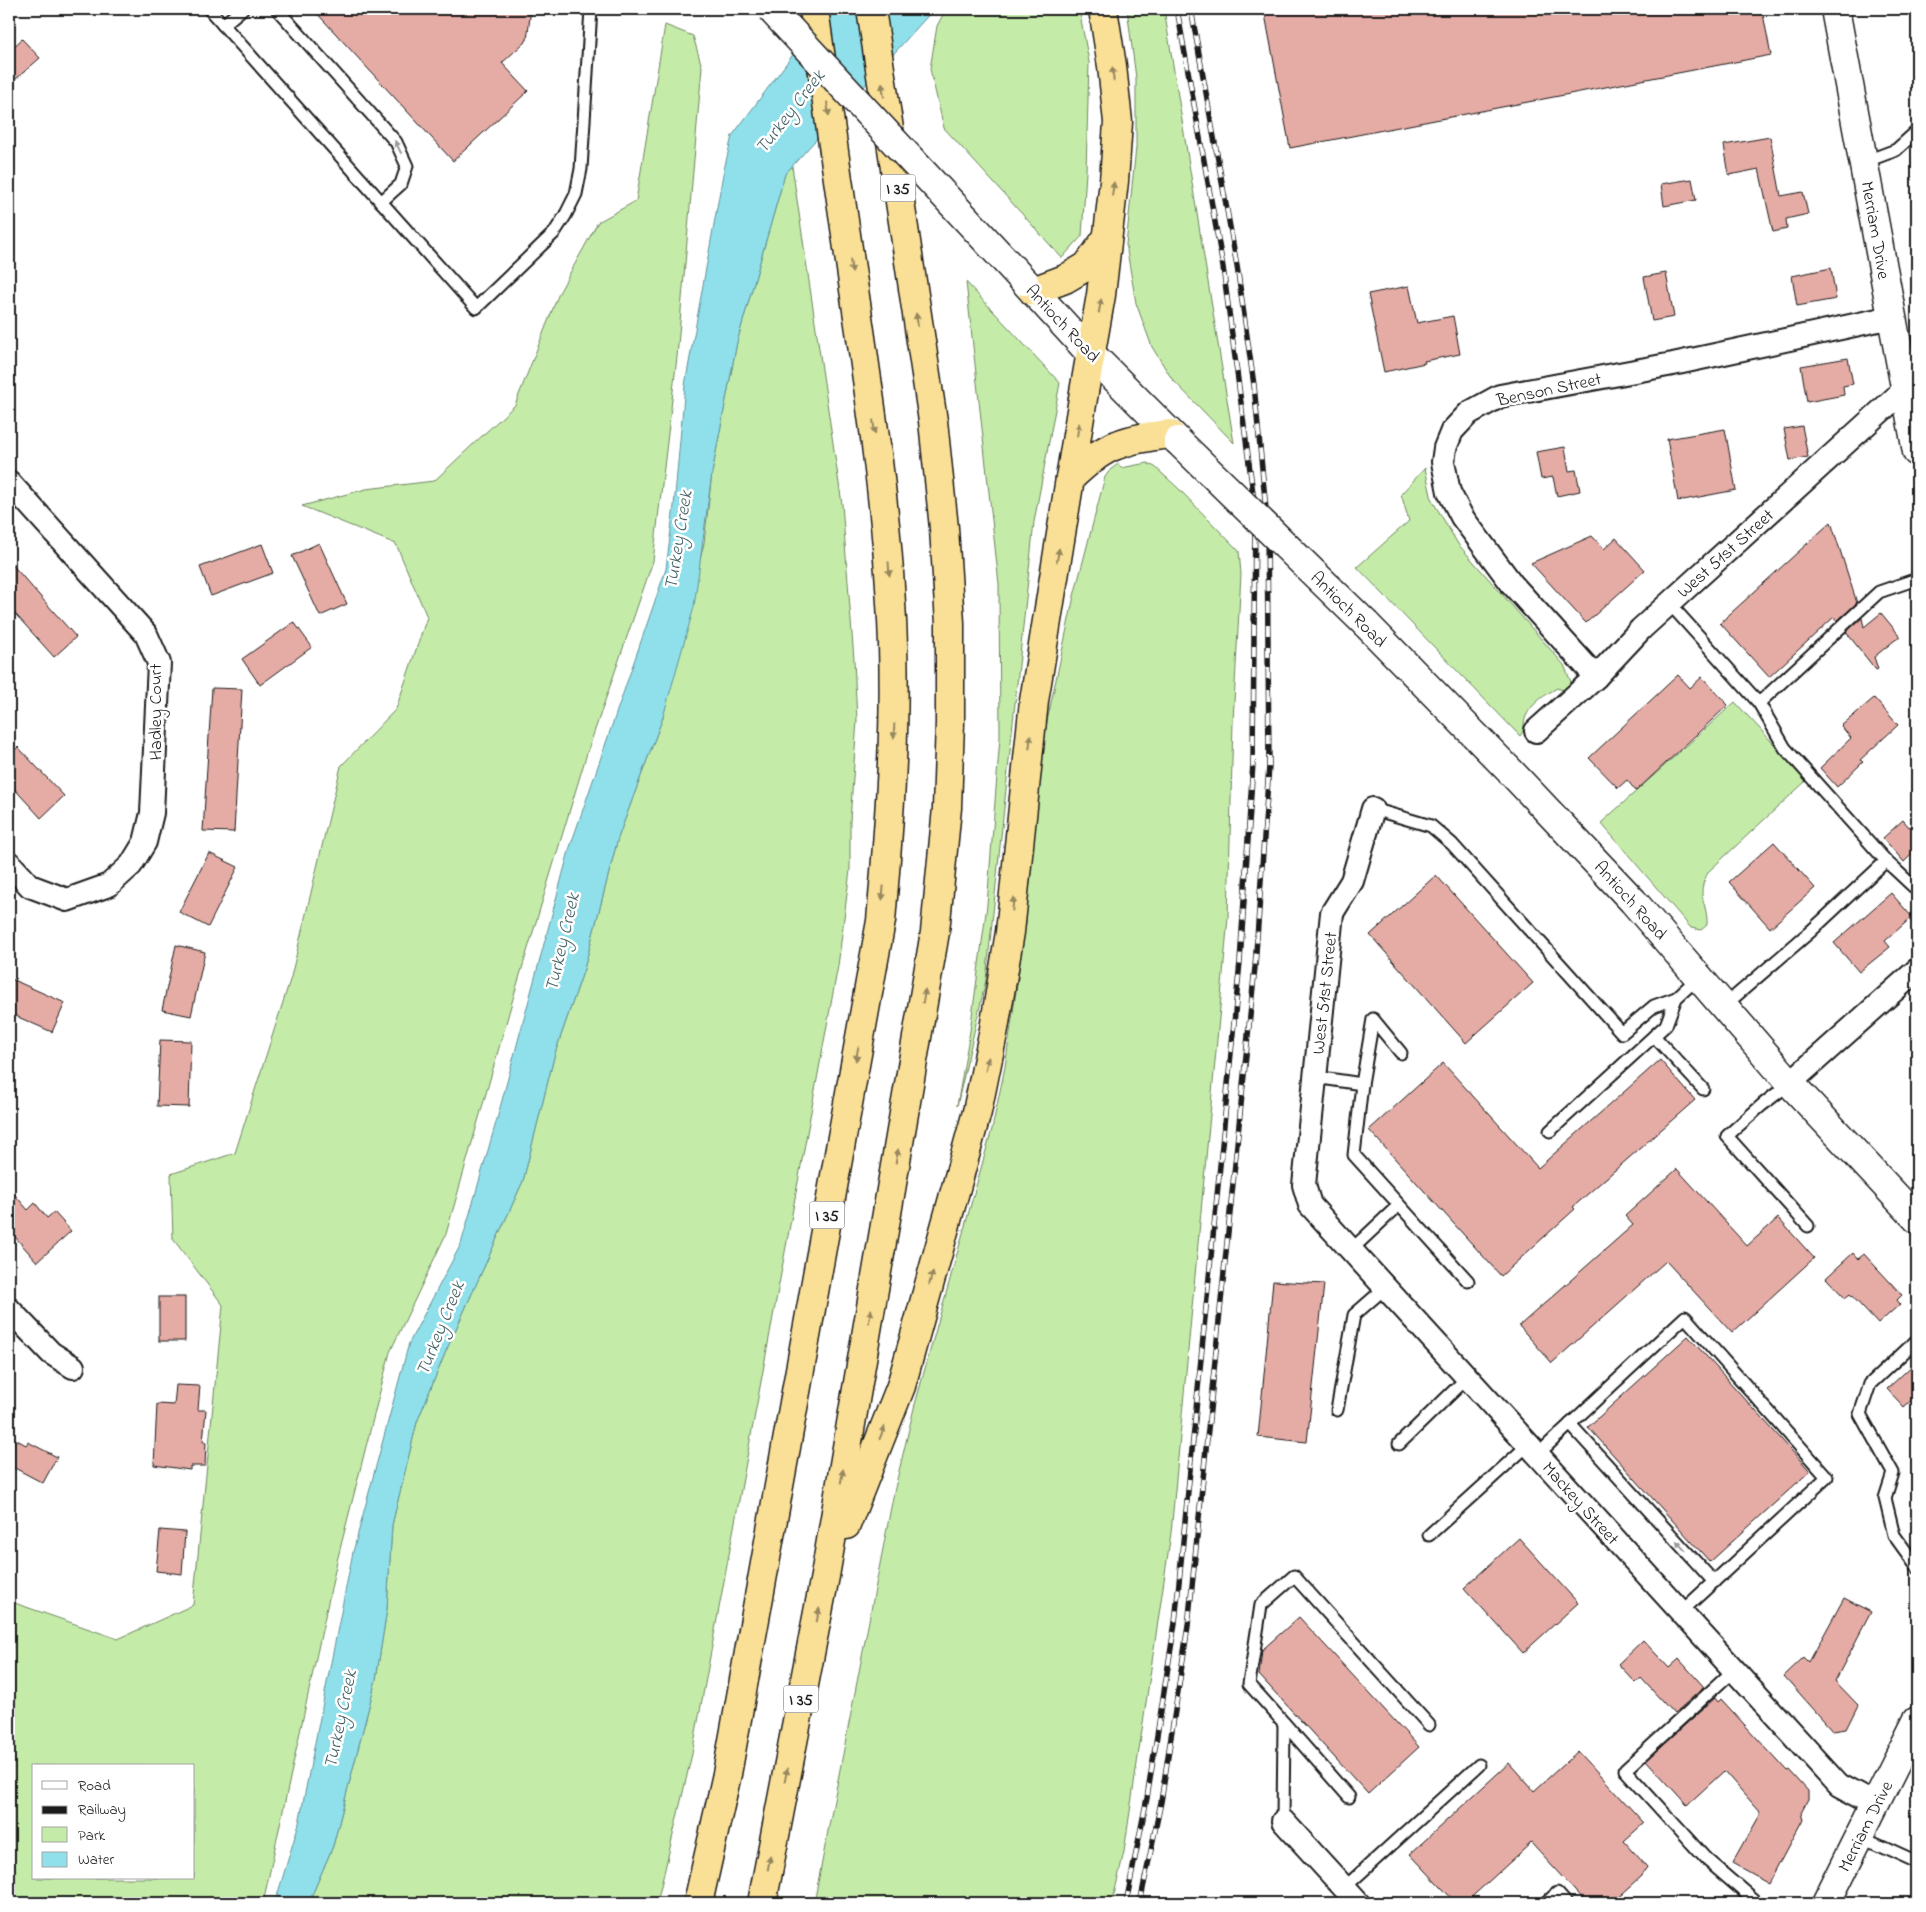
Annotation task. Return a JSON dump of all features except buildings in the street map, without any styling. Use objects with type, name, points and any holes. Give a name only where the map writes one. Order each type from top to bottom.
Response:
[{"type":"highway","name":"I 35","points":[[698,1903],[728,1765],[880,921],[889,824],[894,723],[891,606],[885,520],[872,413],[814,9]]},
{"type":"highway","name":"I 35","points":[[762,1903],[825,1576],[935,932],[947,808],[950,722],[950,623],[944,528],[933,421],[871,9]]},
{"type":"highway","points":[[825,1576],[901,1386],[977,1112],[994,1029],[1010,932],[1034,701],[1102,295],[1118,122],[1103,9]]},
{"type":"highway","points":[[1029,286],[1065,279],[1087,266],[1107,238]]},
{"type":"highway","points":[[1070,478],[1094,458],[1115,445],[1135,439],[1174,437]]},
{"type":"main road","name":"Antioch Road","points":[[771,9],[1091,354],[1366,624],[1510,771],[1633,901],[1790,1083],[1917,1219]]},
{"type":"main road","name":"Merriam Drive","points":[[1835,9],[1892,317],[1911,384],[1917,452]]},
{"type":"main road","name":"Merriam Drive","points":[[1826,1903],[1917,1721]]},
{"type":"street","name":"Benson Street","points":[[1596,677],[1512,584],[1462,516],[1449,492],[1443,462],[1445,448],[1452,431],[1469,413],[1500,396],[1673,364],[1892,317]]},
{"type":"street","name":"West 51st Street","points":[[1536,731],[1596,677],[1641,629],[1669,603],[1911,384]]},
{"type":"street","name":"Hadley Court","points":[[9,482],[146,634],[158,662],[152,813],[145,842],[132,864],[109,885],[67,900],[30,886],[9,863]]},
{"type":"street","name":"West 51st Street","points":[[1304,1185],[1332,913],[1352,881],[1372,809]]},
{"type":"street","points":[[1790,1083],[1917,970]]},
{"type":"street","name":"Mackey Street","points":[[1304,1185],[1310,1205],[1839,1785],[1876,1804]]},
{"type":"street","points":[[9,1309],[52,1353],[73,1367]]},
{"type":"street","points":[[1283,1820],[1354,1899]]},
{"type":"lane","points":[[209,9],[476,308],[554,233],[566,216],[576,194],[582,169],[591,9]]},
{"type":"lane","points":[[223,25],[242,9]]},
{"type":"lane","points":[[277,9],[396,142],[407,166],[401,184],[381,202]]},
{"type":"lane","points":[[1864,162],[1896,150],[1917,131]]},
{"type":"lane","points":[[1759,703],[1880,592],[1917,579]]},
{"type":"lane","points":[[1669,603],[1759,703],[1785,748],[1886,861],[1917,890]]},
{"type":"lane","points":[[1372,809],[1431,826],[1452,844],[1622,1033],[1654,1006],[1676,998],[1699,977]]},
{"type":"lane","points":[[1724,1006],[1811,931],[1886,861]]},
{"type":"lane","points":[[1550,1131],[1666,1025],[1676,998]]},
{"type":"lane","points":[[1402,1054],[1373,1020],[1362,1084],[1354,1155],[1468,1281]]},
{"type":"lane","points":[[1654,1036],[1703,1090]]},
{"type":"lane","points":[[1315,1077],[1362,1084]]},
{"type":"lane","points":[[1790,1083],[1727,1136],[1808,1226]]},
{"type":"lane","points":[[1351,1250],[1399,1205]]},
{"type":"lane","points":[[1337,1410],[1354,1315],[1385,1288]]},
{"type":"lane","points":[[1429,1535],[1532,1450],[1570,1424],[1685,1317],[1827,1477],[1681,1612]]},
{"type":"lane","points":[[1917,1340],[1870,1384],[1860,1414],[1893,1473],[1885,1498],[1894,1535],[1917,1567]]},
{"type":"lane","points":[[1399,1444],[1467,1378]]},
{"type":"lane","points":[[1570,1424],[1714,1582]]},
{"type":"lane","points":[[1349,1797],[1249,1684],[1261,1605],[1294,1576],[1428,1725]]},
{"type":"lane","points":[[1734,1670],[1625,1770],[1706,1859],[1757,1903]]},
{"type":"lane","points":[[1283,1820],[1284,1723]]},
{"type":"lane","points":[[1354,1899],[1479,1765]]},
{"type":"lane","points":[[1860,1836],[1917,1862]]},
{"type":"lane","points":[[1546,1903],[1558,1893],[1566,1903]]},
{"type":"green space","points":[[946,9],[1079,9],[1089,62],[1082,236],[1062,258],[944,128],[930,69],[937,26]]},
{"type":"green space","points":[[1127,9],[1164,9],[1234,443],[1172,379],[1152,347],[1136,303],[1126,245],[1136,147],[1136,78]]},
{"type":"green space","points":[[665,25],[693,36],[702,67],[677,357],[653,561],[587,753],[514,995],[446,1234],[390,1352],[337,1561],[263,1903],[9,1903],[9,1601],[118,1639],[193,1605],[223,1305],[173,1239],[171,1174],[235,1153],[291,977],[341,766],[396,709],[427,617],[396,544],[302,506],[366,489],[434,481],[515,405],[559,293],[598,222],[636,201]]},
{"type":"green space","points":[[792,166],[842,504],[857,720],[850,821],[850,870],[838,966],[692,1754],[657,1903],[311,1903],[312,1895],[333,1846],[376,1679],[387,1609],[392,1525],[417,1422],[446,1351],[523,1181],[555,1053],[584,969],[618,838],[663,717],[704,543],[712,473],[737,342],[785,174]]},
{"type":"green space","points":[[966,282],[1060,383],[1034,522],[986,980],[957,1106],[970,1031],[987,905],[1000,737],[999,584]]},
{"type":"green space","points":[[1147,463],[1155,467],[1178,488],[1239,551],[1241,574],[1233,721],[1228,917],[1221,997],[1171,1533],[1124,1852],[1112,1903],[814,1903],[894,1492],[914,1408],[992,1129],[1005,1067],[1018,978],[1046,726],[1074,596],[1105,477],[1118,464],[1121,468]]},
{"type":"green space","points":[[1425,468],[1432,500],[1458,544],[1564,665],[1574,689],[1568,692],[1557,688],[1539,700],[1526,716],[1520,736],[1357,567],[1409,521],[1401,494]]},
{"type":"green space","points":[[1735,702],[1807,780],[1709,871],[1702,893],[1707,925],[1701,930],[1691,928],[1601,823]]},
{"type":"water","name":"Turkey Creek","points":[[827,9],[934,9],[785,174],[737,342],[712,473],[694,607],[663,717],[618,838],[584,969],[555,1053],[523,1181],[446,1351],[417,1422],[392,1525],[387,1609],[376,1679],[333,1846],[312,1895],[311,1903],[275,1903],[299,1823],[353,1552],[409,1343],[461,1244],[497,1119],[570,847],[666,569],[685,385],[723,174],[732,136]]},
{"type":"railway","points":[[1126,1903],[1147,1798],[1175,1623],[1240,962],[1253,763],[1255,508],[1223,267],[1177,9]]},
{"type":"railway","points":[[1140,1903],[1161,1802],[1188,1626],[1255,967],[1269,766],[1267,520],[1254,385],[1237,266],[1191,9]]}]
